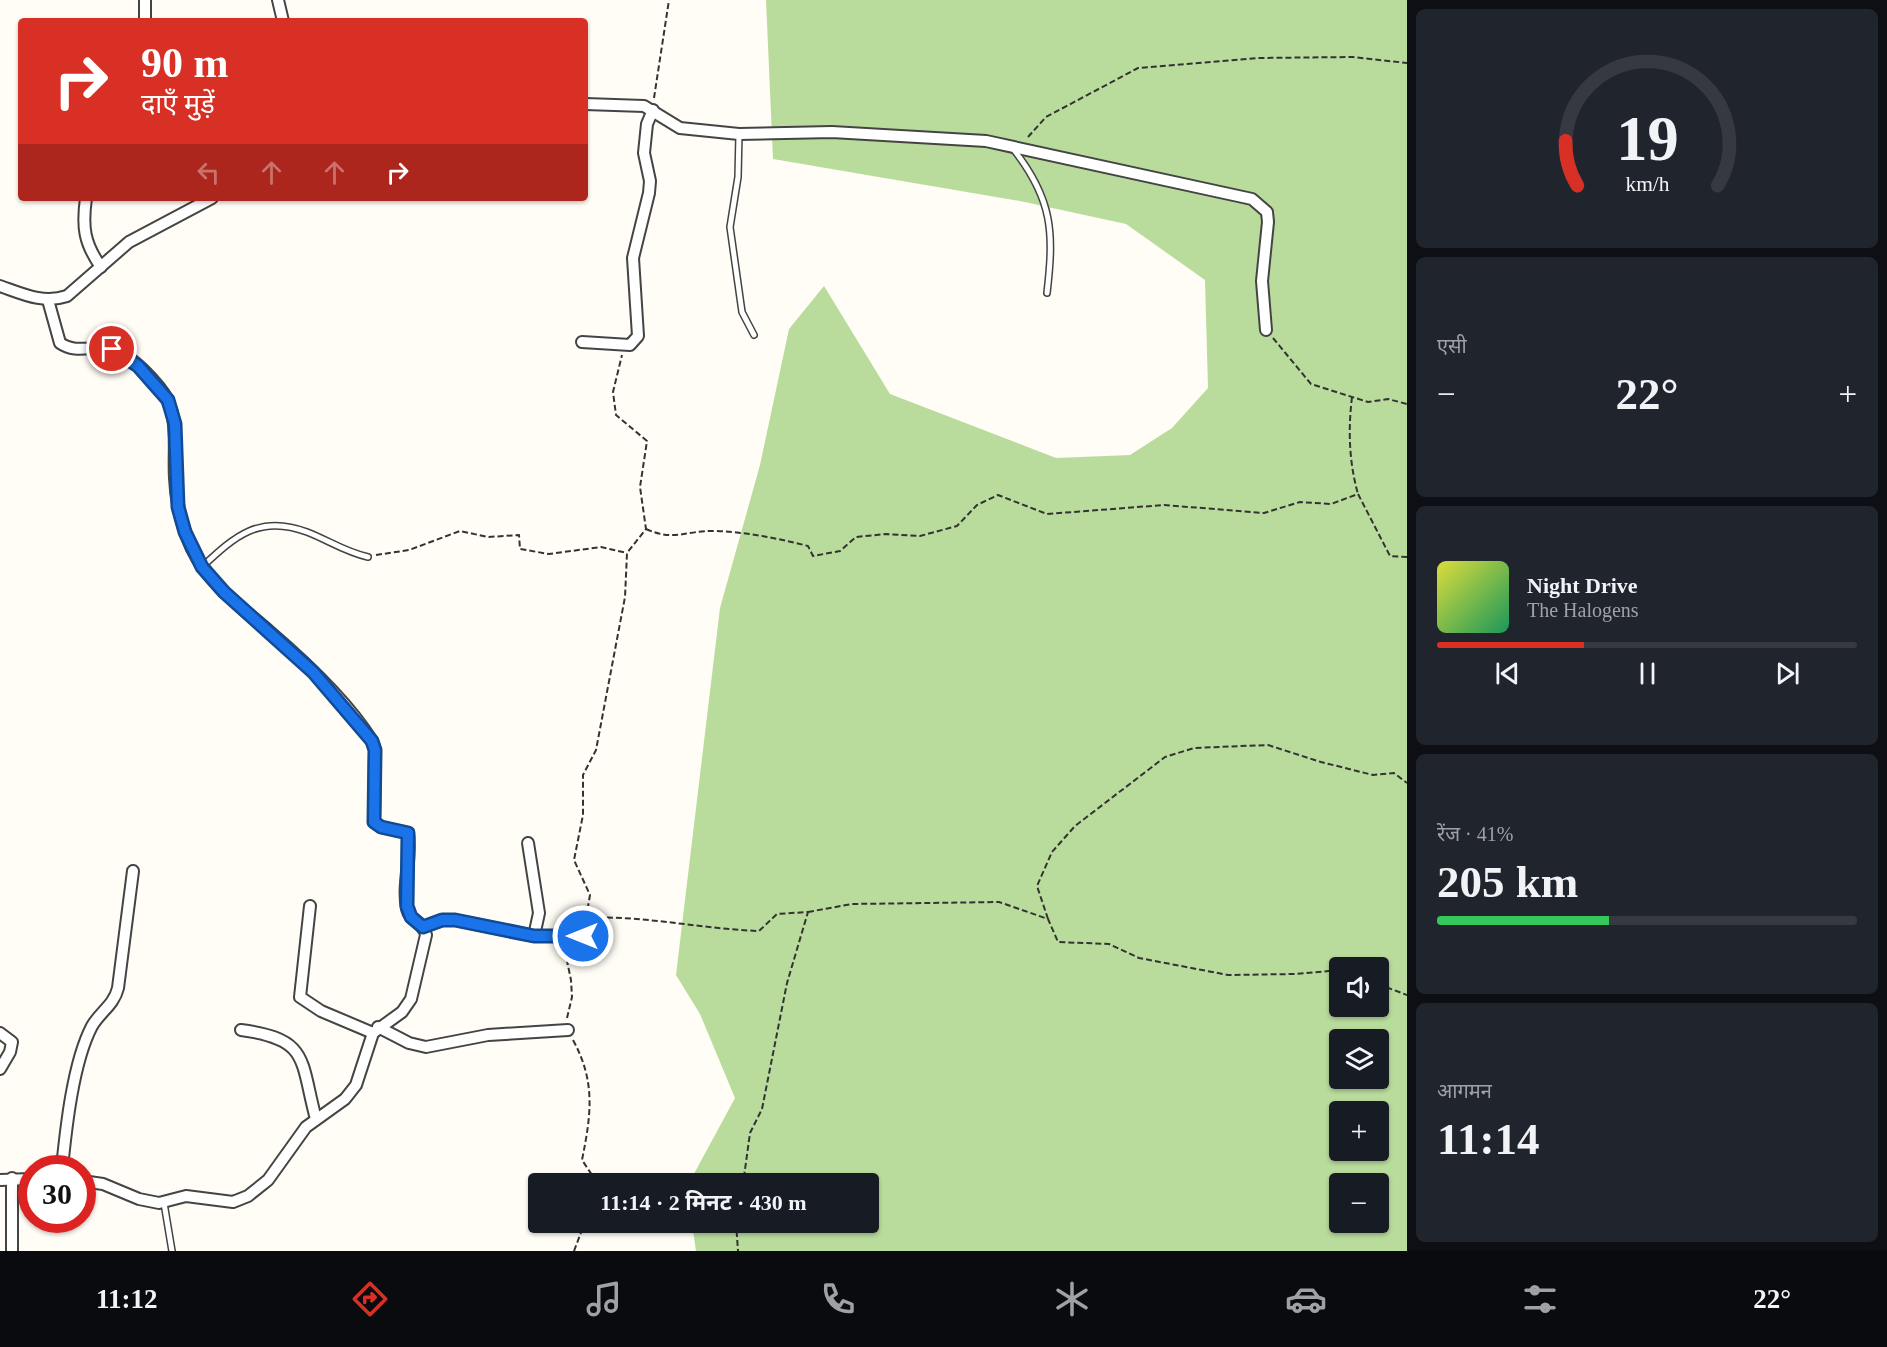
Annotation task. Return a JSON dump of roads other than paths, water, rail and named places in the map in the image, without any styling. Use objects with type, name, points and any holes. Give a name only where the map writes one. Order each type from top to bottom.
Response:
[{"type":"street","points":[[145,0],[145,18]]},
{"type":"street","points":[[278,0],[282,18]]},
{"type":"street","points":[[588,104],[633,104],[652,109],[680,128],[739,134],[832,132],[986,141],[1120,168],[1252,199],[1267,212],[1262,281],[1266,330]]},
{"type":"street","points":[[582,342],[633,344],[639,329],[633,258],[649,193],[650,181],[644,153],[647,124],[652,109]]},
{"type":"street","points":[[86,201],[83,230],[86,242],[101,267]]},
{"type":"street","points":[[0,286],[48,300],[67,296],[129,242],[206,201]]},
{"type":"street","points":[[48,300],[60,344],[75,349],[102,348],[120,352],[138,366],[168,400],[175,424],[178,507],[185,532],[202,567],[224,592],[313,672],[372,741],[375,750],[374,822],[381,827],[408,833],[407,906],[411,917],[423,927],[426,936],[411,999],[402,1012],[375,1030],[356,1085],[345,1099],[316,1119],[297,1138],[268,1180],[248,1196],[233,1202],[186,1196],[164,1203],[146,1201],[96,1183]]},
{"type":"street","points":[[528,843],[531,873],[538,905],[534,936]]},
{"type":"street","points":[[63,1155],[69,1106],[91,1028],[113,1002],[118,988],[133,871]]},
{"type":"street","points":[[310,906],[300,997],[321,1011],[426,1047],[488,1035],[568,1030]]},
{"type":"street","points":[[423,927],[442,920],[455,920],[534,936],[583,936]]},
{"type":"street","points":[[241,1030],[267,1033],[292,1045],[302,1062],[316,1119]]},
{"type":"street","points":[[0,1033],[12,1042],[10,1052],[0,1069]]},
{"type":"street","points":[[12,1178],[12,1251]]},
{"type":"street","points":[[0,1180],[18,1178]]},
{"type":"lane","points":[[739,134],[739,169],[730,227],[739,302],[744,320],[754,335]]},
{"type":"lane","points":[[1015,147],[1035,178],[1049,214],[1052,243],[1047,293]]},
{"type":"lane","points":[[202,567],[232,539],[251,529],[268,525],[307,532],[350,553],[368,557]]},
{"type":"lane","points":[[164,1203],[172,1251]]}]
